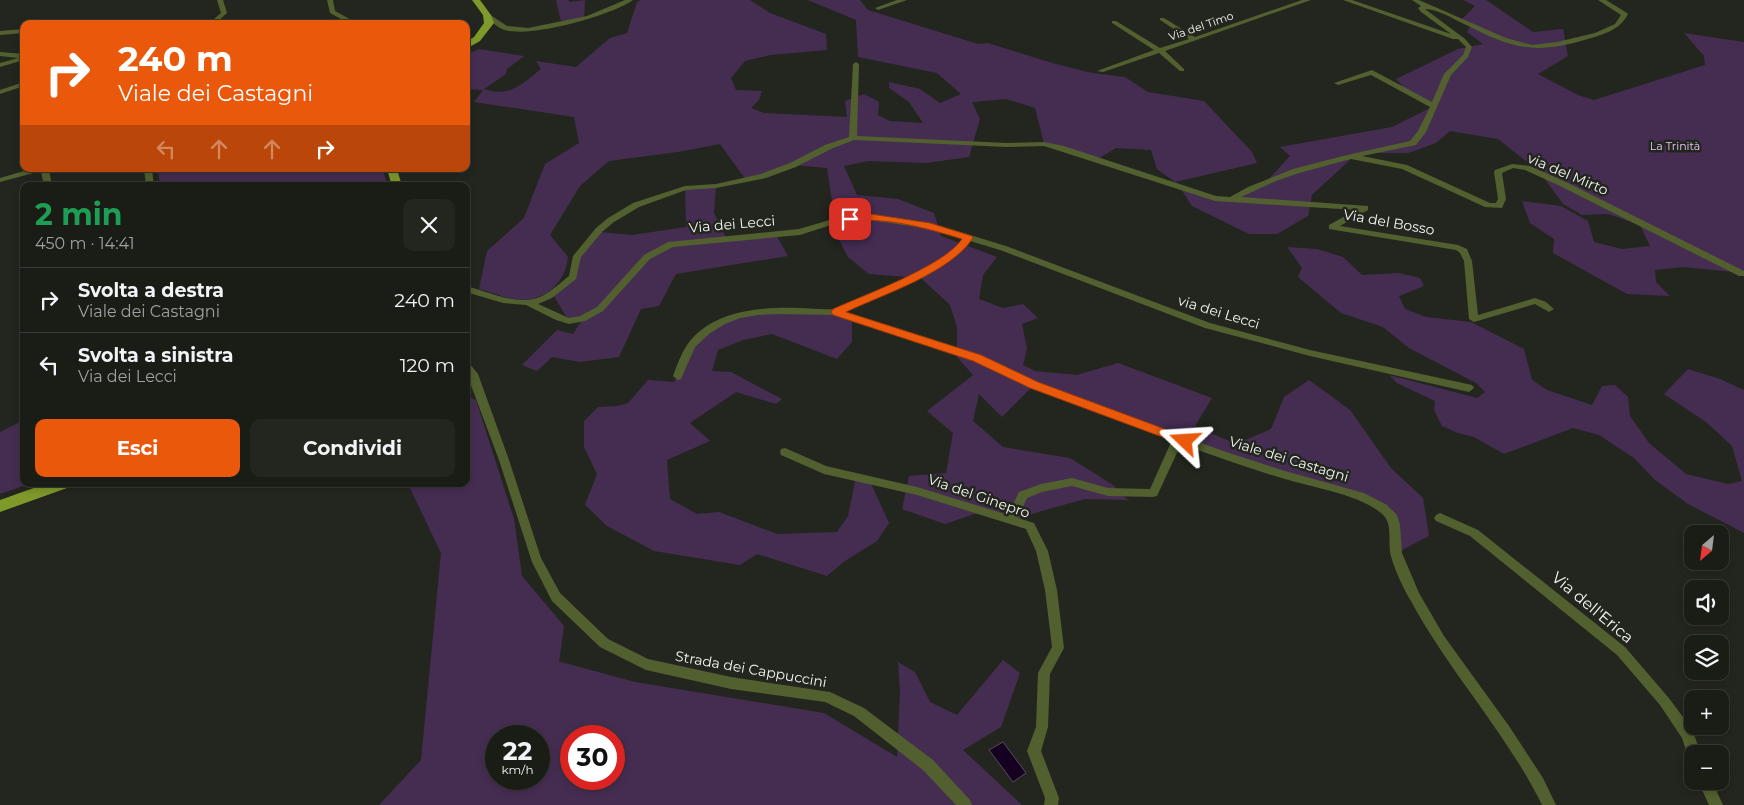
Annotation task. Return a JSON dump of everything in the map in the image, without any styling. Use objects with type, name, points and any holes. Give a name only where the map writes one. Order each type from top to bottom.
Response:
[{"type":"main road","points":[[470,43],[485,31],[489,23],[487,14],[476,0]]},
{"type":"main road","points":[[0,506],[54,487]]},
{"type":"street","points":[[215,20],[224,12],[220,0]]},
{"type":"street","points":[[330,0],[332,12],[348,20]]},
{"type":"street","points":[[487,14],[505,28],[528,30],[589,18],[630,0]]},
{"type":"street","points":[[878,8],[904,0]]},
{"type":"street","name":"Via del Timo","points":[[1101,72],[1308,0]]},
{"type":"street","points":[[1346,0],[1463,40]]},
{"type":"street","points":[[1415,0],[1425,7],[1438,10],[1525,46],[1540,48],[1585,38],[1618,26],[1625,14],[1601,0]]},
{"type":"street","points":[[470,291],[508,301],[527,302],[547,296],[573,277],[577,256],[599,230],[611,220],[636,206],[686,188],[716,186],[763,176],[793,165],[828,147],[853,138],[1007,145],[1044,144],[1215,198],[1230,200],[1248,189],[1283,175],[1413,143],[1422,132],[1448,74],[1466,56],[1469,47],[1463,40],[1423,11],[1421,8],[1425,7]]},
{"type":"street","points":[[1162,19],[1194,39]]},
{"type":"street","points":[[1114,22],[1160,51],[1182,70]]},
{"type":"street","points":[[0,33],[20,31]]},
{"type":"street","points":[[0,54],[20,56]]},
{"type":"street","points":[[0,65],[20,58]]},
{"type":"street","points":[[853,138],[856,64]]},
{"type":"street","points":[[1338,83],[1372,72],[1433,106]]},
{"type":"street","points":[[0,92],[20,85]]},
{"type":"street","name":"via del Mirto","points":[[1353,157],[1404,167],[1488,204],[1499,206],[1502,199],[1499,189],[1498,172],[1512,166],[1527,168],[1594,199],[1742,274]]},
{"type":"street","points":[[0,180],[28,172]]},
{"type":"street","name":"Via del Bosso","points":[[1230,200],[1365,208],[1332,226],[1458,248],[1464,251],[1468,261],[1474,319],[1535,302],[1544,304],[1549,309]]},
{"type":"street","name":"Via dei Lecci","points":[[527,302],[558,318],[569,321],[582,319],[600,309],[647,257],[671,244],[800,232],[833,222],[864,216],[930,226],[968,238]]},
{"type":"street","points":[[678,376],[692,345],[707,330],[727,319],[775,311],[836,312],[935,267],[962,246],[968,238]]},
{"type":"street","name":"via dei Lecci","points":[[968,238],[1003,248],[1208,326],[1310,353],[1469,388]]},
{"type":"street","name":"Viale dei Castagni","points":[[836,312],[977,358],[1034,385],[1285,475],[1364,497],[1384,508],[1391,515],[1394,525],[1396,553],[1414,596],[1440,640],[1514,745],[1549,805]]},
{"type":"street","name":"Strada dei Cappuccini","points":[[470,370],[504,460],[536,559],[556,597],[604,643],[646,664],[731,683],[826,696],[859,712],[928,765],[965,805]]},
{"type":"street","points":[[1010,520],[1023,495],[1056,485],[1072,482],[1108,492],[1153,492],[1178,438]]},
{"type":"street","name":"Via del Ginepro","points":[[785,452],[824,470],[917,491],[1030,526],[1042,551],[1051,590],[1058,648],[1044,672],[1042,727],[1034,751],[1052,798],[1051,805]]},
{"type":"street","name":"Via dell'Erica","points":[[1440,518],[1474,533],[1621,651],[1664,701],[1686,734],[1690,745]]},
{"type":"street","points":[[1710,790],[1716,805]]},
{"type":"green space","points":[[556,0],[568,0],[570,2],[585,0],[584,18],[561,21]]},
{"type":"green space","points":[[641,0],[750,0],[770,13],[826,34],[827,50],[770,55],[745,61],[731,78],[736,90],[762,91],[759,100],[751,108],[764,113],[847,117],[845,101],[864,94],[879,102],[878,115],[890,121],[923,123],[909,102],[889,88],[889,82],[920,89],[940,103],[961,94],[937,73],[858,57],[856,20],[808,0],[860,0],[868,10],[978,44],[988,43],[1092,73],[1125,77],[1148,92],[1204,101],[1252,152],[1257,163],[1175,182],[1157,169],[1151,150],[1116,148],[1096,160],[1044,144],[1035,108],[1006,99],[972,102],[980,119],[969,157],[926,163],[869,161],[844,166],[857,195],[898,199],[934,213],[941,236],[997,257],[983,275],[979,299],[1003,308],[1023,304],[1038,318],[1022,324],[1027,349],[1023,365],[1035,371],[1077,375],[1118,363],[1212,398],[1195,426],[1236,444],[1271,429],[1284,397],[1309,380],[1350,410],[1391,468],[1423,498],[1429,536],[1396,553],[1394,525],[1383,508],[1034,385],[1002,417],[979,394],[973,421],[1003,447],[1070,458],[1113,485],[1128,500],[1085,499],[1014,521],[983,511],[945,524],[902,509],[909,476],[946,473],[953,433],[927,411],[973,375],[957,357],[957,327],[950,305],[921,278],[869,274],[848,257],[837,236],[827,224],[835,221],[827,168],[793,165],[746,180],[720,144],[678,152],[609,161],[580,186],[550,235],[568,257],[566,267],[557,284],[542,295],[524,300],[513,299],[479,289],[487,251],[524,218],[545,164],[579,143],[574,117],[474,102],[483,90],[470,89],[470,53],[479,49],[524,56],[507,69],[506,74],[484,89],[501,92],[508,91],[541,69],[536,61],[576,67],[610,38],[627,33],[637,2]]},
{"type":"green space","name":"La Trinità","points":[[1463,0],[1486,0],[1533,32],[1563,29],[1568,56],[1538,74],[1578,95],[1594,100],[1705,65],[1704,56],[1684,33],[1744,42],[1744,273],[1683,267],[1655,270],[1656,282],[1670,296],[1627,294],[1553,253],[1554,239],[1530,223],[1522,201],[1561,206],[1588,221],[1594,242],[1622,249],[1650,246],[1640,225],[1608,214],[1582,215],[1563,204],[1544,178],[1545,176],[1498,139],[1450,131],[1436,143],[1408,153],[1368,153],[1353,157],[1312,195],[1308,216],[1277,234],[1249,234],[1192,206],[1179,186],[1215,198],[1235,200],[1266,182],[1290,156],[1280,147],[1392,127],[1432,107],[1410,94],[1396,79],[1458,49],[1483,44],[1467,32],[1471,25],[1461,20],[1475,6]]},
{"type":"green space","points":[[158,172],[384,172],[386,182],[160,182]]},
{"type":"green space","points":[[716,186],[714,213],[726,238],[776,235],[788,256],[676,274],[659,306],[641,309],[619,357],[580,362],[552,357],[537,371],[522,365],[557,330],[573,334],[582,320],[569,321],[552,293],[573,277],[577,256],[600,232],[632,235],[686,227],[685,188]]},
{"type":"green space","points":[[1287,247],[1317,249],[1343,257],[1362,275],[1399,273],[1420,278],[1424,286],[1399,296],[1405,309],[1426,317],[1471,322],[1524,349],[1532,380],[1547,390],[1592,405],[1602,386],[1615,385],[1628,397],[1630,416],[1649,443],[1686,474],[1728,484],[1742,481],[1732,446],[1706,422],[1664,394],[1688,369],[1720,379],[1744,390],[1744,533],[1688,504],[1655,480],[1634,458],[1599,435],[1573,428],[1504,454],[1474,437],[1442,426],[1434,410],[1435,401],[1397,383],[1389,375],[1477,398],[1485,392],[1476,383],[1409,348],[1383,327],[1341,313],[1298,277],[1302,268]]},
{"type":"green space","points":[[836,312],[852,322],[852,342],[837,359],[772,334],[743,340],[718,350],[712,371],[731,372],[782,399],[776,404],[736,392],[690,423],[710,441],[667,460],[670,499],[697,514],[719,512],[777,534],[837,532],[848,516],[856,477],[870,481],[889,523],[877,541],[845,561],[827,576],[757,554],[740,565],[654,551],[607,526],[585,505],[597,474],[584,447],[584,421],[598,407],[617,406],[628,403],[648,380],[674,382],[685,357],[707,330],[751,313]]},
{"type":"green space","points":[[470,398],[476,400],[514,519],[522,576],[564,626],[559,663],[635,682],[824,713],[897,757],[900,692],[898,662],[915,672],[930,702],[957,715],[1003,660],[1020,673],[1001,727],[963,750],[1022,805],[379,805],[421,760],[441,553],[409,487],[470,487]]},
{"type":"green space","points":[[20,422],[20,487],[0,494],[0,432]]},
{"type":"shaded area","points":[[1003,742],[1026,773],[1013,782],[989,750]]},
{"type":"route","points":[[850,219],[864,216],[930,226],[968,238],[962,246],[935,267],[836,312],[977,358],[1034,385],[1185,441]]}]
